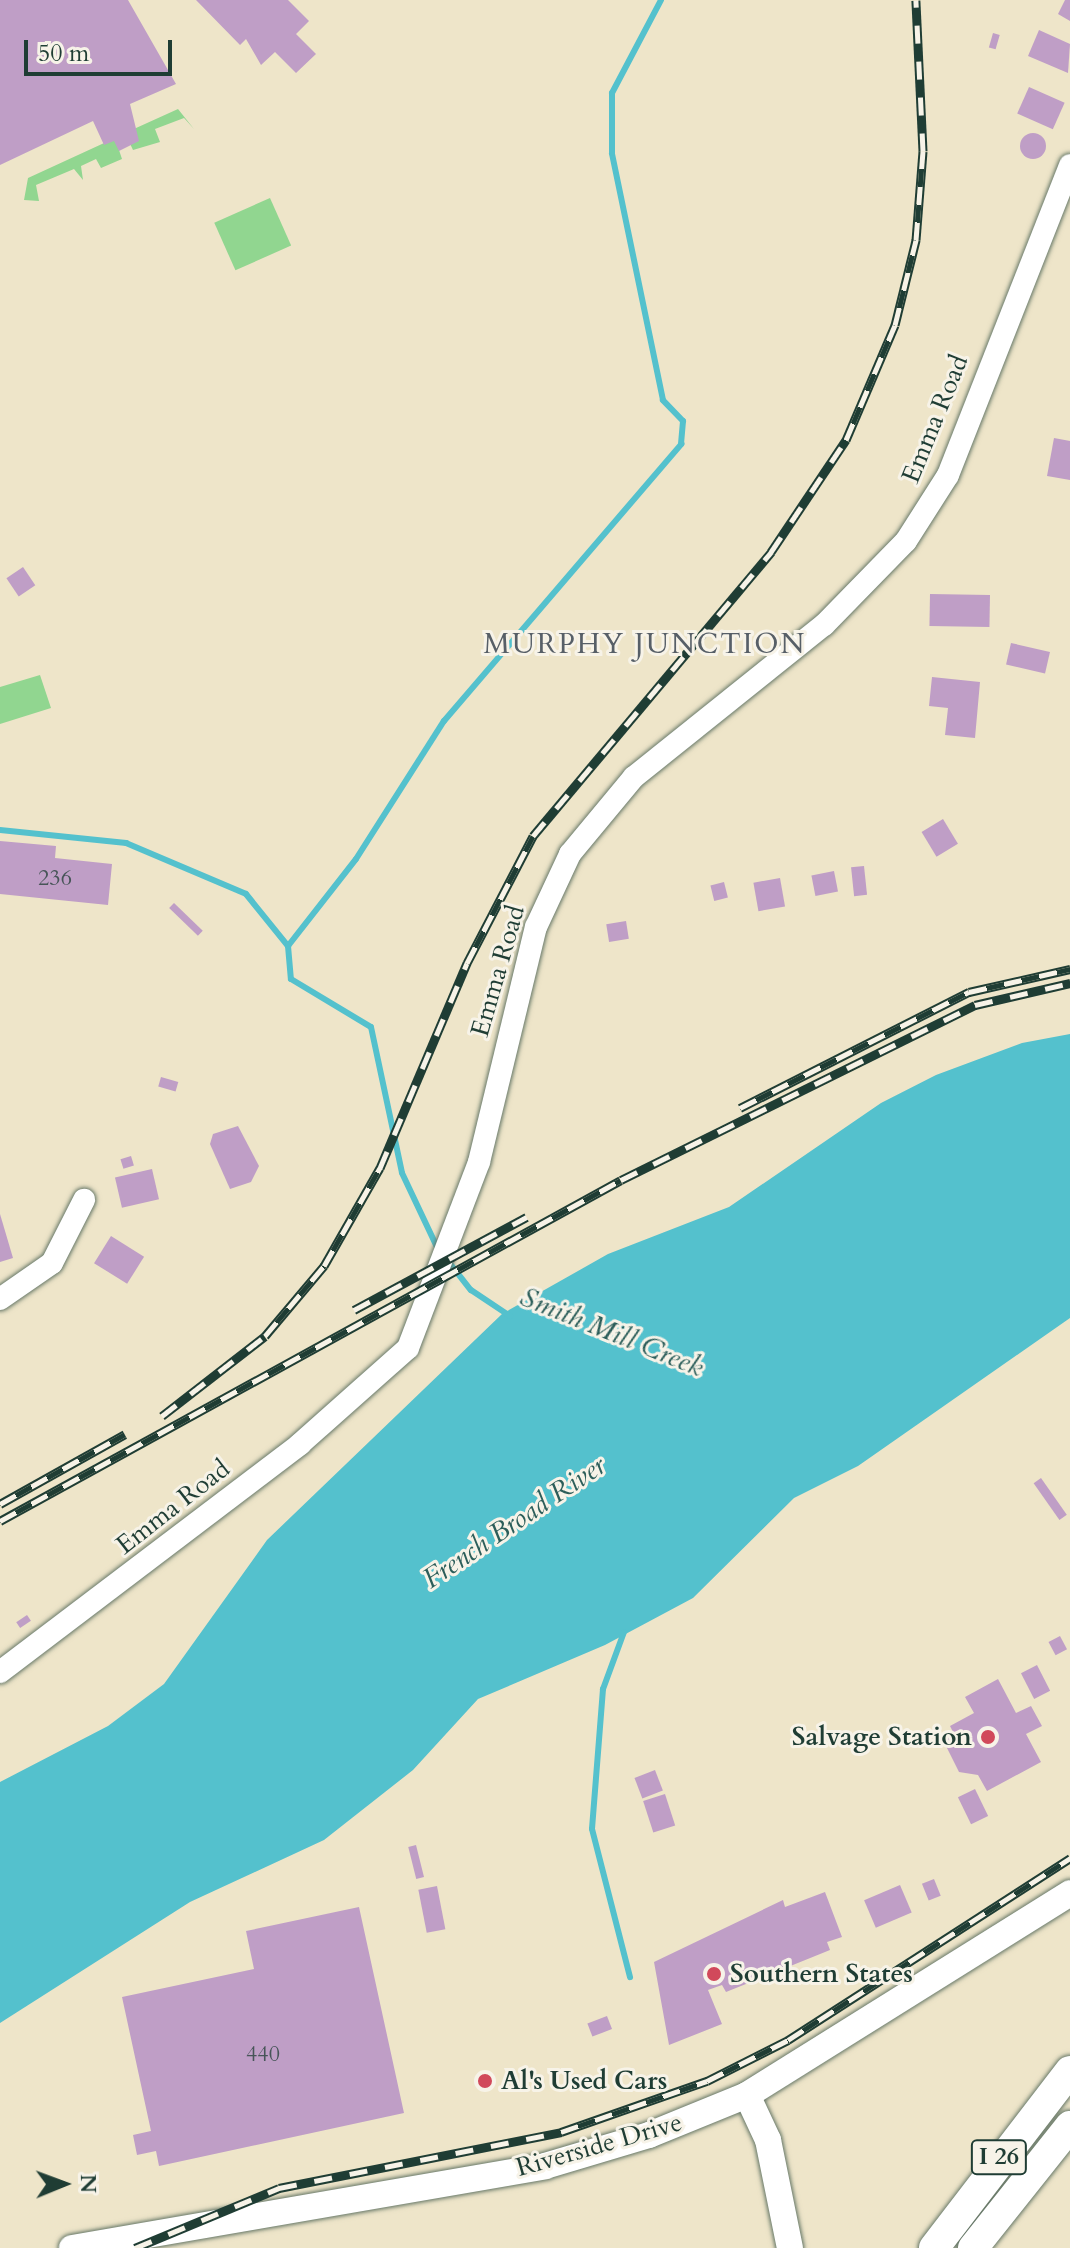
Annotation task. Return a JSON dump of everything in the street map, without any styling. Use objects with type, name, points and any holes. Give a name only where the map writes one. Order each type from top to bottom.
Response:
[{"type":"highway","name":"I 26","points":[[934,2248],[1070,2071]]},
{"type":"highway","name":"I 26","points":[[973,2248],[1070,2126]]},
{"type":"main road","name":"Riverside Drive","points":[[72,2248],[545,2166],[747,2095],[1070,1893]]},
{"type":"main road","points":[[747,2095],[768,2140],[790,2248]]},
{"type":"street","name":"Emma Road","points":[[0,1672],[376,1380],[408,1348],[458,1220],[536,927],[570,854],[634,777],[824,625],[906,541],[948,475],[1070,165]]},
{"type":"street","points":[[0,1299],[52,1263],[84,1200]]},
{"type":"green space","points":[[178,109],[194,129],[184,118],[155,129],[160,142],[133,150],[125,133]]},
{"type":"green space","points":[[115,138],[122,159],[101,168],[96,159],[81,166],[83,180],[74,169],[36,185],[39,201],[24,200],[28,178]]},
{"type":"green space","points":[[270,198],[291,246],[235,270],[214,223]]},
{"type":"green space","points":[[40,675],[51,708],[0,724],[0,687]]},
{"type":"water","name":"French Broad River","points":[[1070,1034],[1070,1318],[858,1466],[794,1498],[693,1598],[605,1645],[478,1699],[413,1770],[324,1840],[190,1902],[0,2023],[0,1782],[108,1726],[164,1684],[267,1540],[502,1314],[608,1254],[729,1207],[881,1103],[936,1075],[1022,1043]]},
{"type":"building","points":[[0,0],[128,0],[176,84],[130,104],[139,141],[119,151],[114,141],[104,145],[93,121],[0,165]]},
{"type":"building","points":[[196,0],[288,0],[309,21],[296,34],[316,54],[296,73],[275,52],[261,65],[246,39],[240,45]]},
{"type":"building","points":[[1065,0],[1070,0],[1070,21],[1058,14]]},
{"type":"building","points":[[1039,30],[1070,44],[1068,73],[1028,56]]},
{"type":"building","points":[[993,33],[1000,35],[996,49],[989,47]]},
{"type":"building","points":[[1029,87],[1065,103],[1053,129],[1017,113]]},
{"type":"building","points":[[1033,133],[1042,137],[1046,146],[1042,155],[1033,159],[1024,155],[1020,146],[1024,137]]},
{"type":"building","points":[[1054,438],[1070,441],[1070,480],[1047,476]]},
{"type":"building","points":[[23,567],[35,585],[19,596],[6,578]]},
{"type":"building","points":[[930,594],[990,595],[989,627],[929,626]]},
{"type":"building","points":[[1011,643],[1050,652],[1045,673],[1006,664]]},
{"type":"building","points":[[932,677],[980,682],[975,738],[945,735],[948,708],[929,706]]},
{"type":"building","points":[[943,819],[958,844],[937,857],[922,832]]},
{"type":"building","points":[[0,841],[56,846],[55,858],[112,864],[108,905],[0,894]]},
{"type":"building","points":[[864,866],[867,895],[854,896],[851,867]]},
{"type":"building","points":[[834,871],[838,892],[815,896],[811,875]]},
{"type":"building","points":[[780,878],[785,907],[758,911],[753,883]]},
{"type":"building","points":[[724,882],[728,898],[714,901],[710,885]]},
{"type":"building","points":[[174,903],[203,931],[198,936],[169,908]]},
{"type":"building","points":[[626,921],[629,939],[609,942],[606,924]]},
{"type":"building","points":[[161,1077],[178,1082],[176,1092],[158,1087]]},
{"type":"building","points":[[238,1126],[259,1166],[251,1182],[230,1189],[210,1144],[213,1134]]},
{"type":"building","points":[[131,1156],[134,1166],[123,1169],[120,1159]]},
{"type":"building","points":[[152,1169],[159,1199],[122,1208],[115,1178]]},
{"type":"building","points":[[0,1214],[13,1258],[0,1262]]},
{"type":"building","points":[[111,1236],[144,1257],[127,1284],[94,1263]]},
{"type":"building","points":[[1041,1478],[1067,1515],[1059,1520],[1034,1483]]},
{"type":"building","points":[[27,1615],[31,1621],[20,1628],[16,1622]]},
{"type":"building","points":[[1060,1636],[1067,1649],[1056,1655],[1049,1642]]},
{"type":"building","points":[[1037,1665],[1050,1691],[1034,1699],[1021,1673]]},
{"type":"building","name":"Salvage Station","points":[[998,1679],[1016,1713],[1031,1706],[1042,1726],[1026,1734],[1041,1762],[987,1791],[978,1775],[959,1772],[943,1740],[954,1734],[950,1726],[974,1713],[965,1697]]},
{"type":"building","points":[[655,1770],[663,1791],[642,1798],[634,1778]]},
{"type":"building","points":[[975,1789],[988,1816],[971,1824],[958,1797]]},
{"type":"building","points":[[665,1794],[675,1825],[653,1832],[643,1801]]},
{"type":"building","points":[[416,1845],[424,1877],[416,1879],[408,1847]]},
{"type":"building","points":[[934,1879],[941,1896],[929,1901],[922,1884]]},
{"type":"building","points":[[900,1885],[912,1913],[876,1928],[864,1900]]},
{"type":"building","points":[[437,1886],[445,1929],[427,1933],[418,1890]]},
{"type":"building","name":"Southern States","points":[[825,1892],[842,1937],[827,1942],[830,1950],[726,1992],[722,1985],[708,1990],[722,2024],[669,2045],[654,1962],[783,1900],[785,1907]]},
{"type":"building","points":[[359,1907],[404,2113],[159,2166],[156,2151],[137,2155],[133,2135],[151,2131],[122,1997],[254,1969],[246,1931]]},
{"type":"building","points":[[607,2016],[612,2029],[592,2037],[587,2024]]},
{"type":"waterway","points":[[288,946],[356,859],[444,721],[681,444],[683,421],[663,400],[612,153],[612,93],[661,0]]},
{"type":"waterway","name":"Smith Mill Creek","points":[[0,830],[126,843],[246,894],[288,946],[291,979],[371,1027],[402,1173],[438,1249]]},
{"type":"waterway","name":"Smith Mill Creek","points":[[448,1261],[471,1290],[510,1316]]},
{"type":"waterway","points":[[624,1632],[603,1689],[592,1829],[630,1977]]},
{"type":"railway","points":[[162,1416],[265,1336],[324,1266],[380,1168],[467,963],[533,836],[771,552],[846,440],[895,325],[916,240],[923,151],[916,0]]},
{"type":"railway","points":[[740,1108],[969,992],[1070,969]]},
{"type":"railway","points":[[0,1521],[621,1180],[975,1005],[1070,983]]},
{"type":"railway","points":[[354,1310],[527,1217]]},
{"type":"railway","points":[[0,1504],[125,1434]]},
{"type":"railway","points":[[135,2248],[279,2188],[561,2132],[707,2081],[788,2040],[1070,1858]]},
{"type":"place","name":"Salvage Station","points":[[988,1737]]},
{"type":"place","name":"Southern States","points":[[714,1974]]},
{"type":"place","name":"Al's Used Cars","points":[[485,2081]]},
{"type":"district","name":"MURPHY JUNCTION","points":[[645,644]]}]
